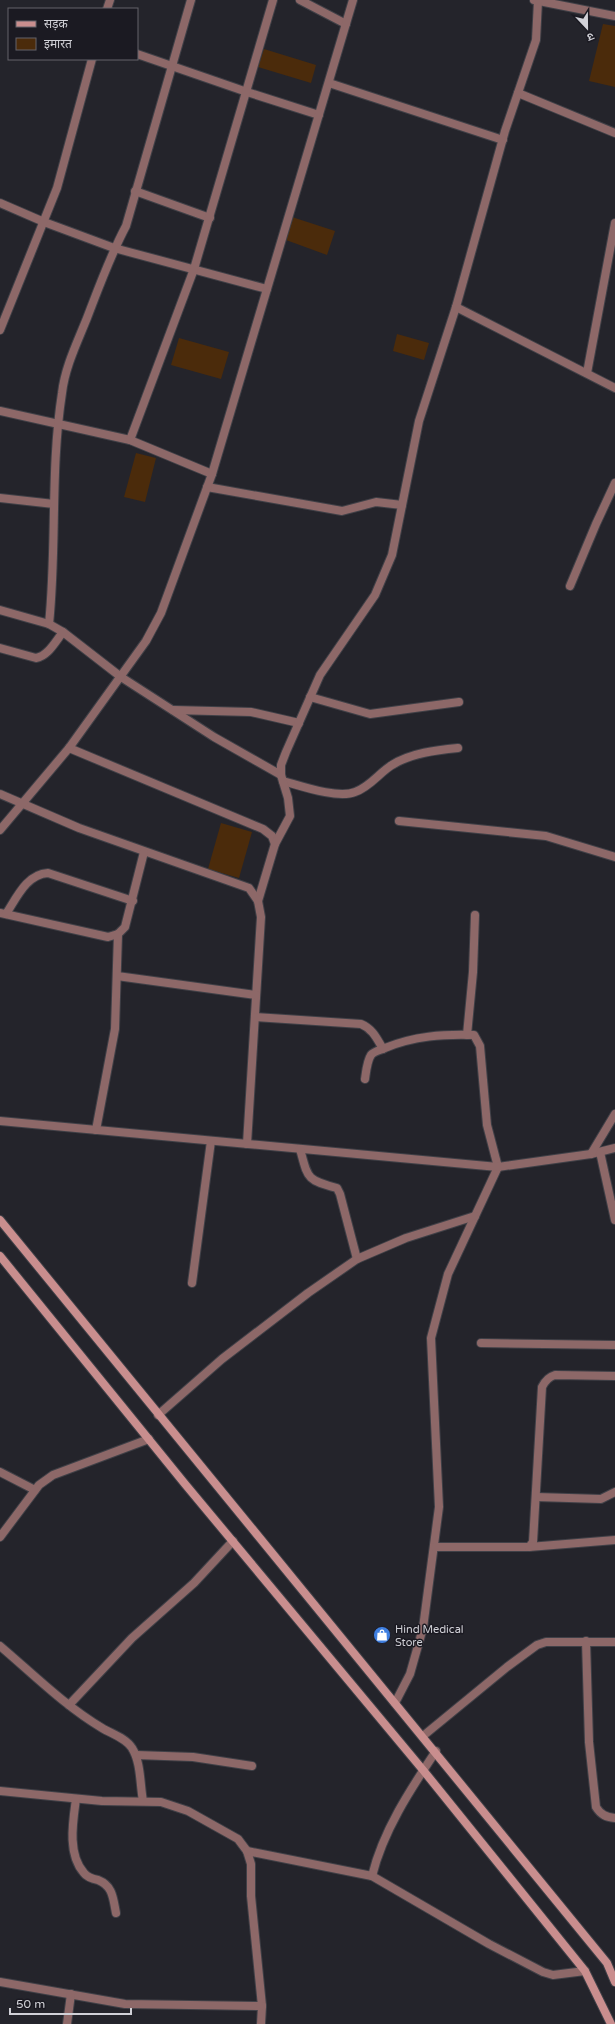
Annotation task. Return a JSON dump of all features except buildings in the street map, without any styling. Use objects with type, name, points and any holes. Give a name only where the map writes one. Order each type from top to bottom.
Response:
[{"type":"street","points":[[49,624],[53,590],[54,504],[58,423],[62,392],[69,363],[114,248],[126,226],[135,191],[163,102],[191,0]]},
{"type":"street","points":[[130,440],[194,269],[273,0]]},
{"type":"street","points":[[300,0],[346,24]]},
{"type":"street","points":[[0,830],[69,748],[146,641],[162,613],[212,474],[353,0]]},
{"type":"street","points":[[258,900],[275,844],[290,816],[288,798],[282,778],[281,765],[320,675],[375,595],[392,555],[419,421],[456,307],[503,140],[536,40],[536,1],[615,16]]},
{"type":"street","points":[[138,54],[319,115]]},
{"type":"street","points":[[0,330],[44,222],[74,129],[92,60]]},
{"type":"street","points":[[329,83],[503,140]]},
{"type":"street","points":[[518,94],[615,133]]},
{"type":"street","points":[[135,191],[210,218]]},
{"type":"street","points":[[0,203],[44,222],[114,248],[267,289]]},
{"type":"street","points":[[587,373],[615,223]]},
{"type":"street","points":[[456,307],[615,388]]},
{"type":"street","points":[[0,411],[130,440],[212,474]]},
{"type":"street","points":[[570,586],[615,483]]},
{"type":"street","points":[[207,487],[342,511],[376,502],[402,505]]},
{"type":"street","points":[[0,498],[54,504]]},
{"type":"street","points":[[0,610],[49,624],[63,632],[121,677],[214,737],[282,778],[323,792],[355,792],[392,765],[400,761],[442,749],[458,748]]},
{"type":"street","points":[[0,648],[36,658],[41,657],[63,632]]},
{"type":"street","points":[[310,697],[370,714],[459,702]]},
{"type":"street","points":[[173,710],[251,712],[299,723]]},
{"type":"street","points":[[69,748],[263,829],[272,836],[275,844]]},
{"type":"street","points":[[0,794],[79,828],[249,888],[258,900],[261,916],[246,1144]]},
{"type":"street","points":[[399,820],[546,836],[615,857]]},
{"type":"street","points":[[133,901],[48,873],[40,873],[31,878],[3,913],[108,937],[118,934],[125,927],[133,901],[144,852]]},
{"type":"street","points":[[467,1035],[473,972],[475,915]]},
{"type":"street","points":[[96,1130],[115,1029],[118,934]]},
{"type":"street","points":[[117,976],[256,995]]},
{"type":"street","points":[[255,1017],[362,1024],[369,1027],[382,1049]]},
{"type":"street","points":[[364,1079],[370,1056],[382,1049],[416,1038],[434,1035],[474,1035],[480,1046],[487,1125],[498,1167],[448,1274],[431,1338],[439,1507],[423,1628],[410,1674],[395,1703]]},
{"type":"street","points":[[591,1154],[615,1114]]},
{"type":"street","points":[[0,1121],[498,1167],[591,1154],[615,1148]]},
{"type":"street","points":[[192,1283],[210,1141]]},
{"type":"street","points":[[300,1149],[306,1172],[310,1178],[316,1183],[337,1188],[340,1194],[357,1259]]},
{"type":"street","points":[[600,1152],[615,1220]]},
{"type":"street","points":[[158,1415],[222,1359],[308,1293],[357,1259],[406,1238],[475,1216]]},
{"type":"street","points":[[0,1220],[158,1415],[436,1751],[607,1963],[615,1982]]},
{"type":"street","points":[[0,1256],[149,1439],[423,1770],[584,1971],[610,2024]]},
{"type":"street","points":[[481,1344],[615,1345]]},
{"type":"street","points":[[529,1547],[533,1542],[542,1387],[544,1382],[549,1377],[555,1375],[615,1376]]},
{"type":"street","points":[[0,1537],[34,1490],[53,1475],[149,1439]]},
{"type":"street","points":[[0,1472],[34,1490]]},
{"type":"street","points":[[536,1497],[601,1499],[615,1492]]},
{"type":"street","points":[[434,1547],[529,1547],[615,1540]]},
{"type":"street","points":[[68,1705],[132,1638],[194,1583],[233,1541]]},
{"type":"street","points":[[586,1641],[589,1742],[596,1807],[599,1812],[607,1817],[615,1818]]},
{"type":"street","points":[[423,1736],[507,1667],[537,1645],[546,1642],[615,1642]]},
{"type":"street","points":[[0,1646],[68,1705],[132,1746],[136,1755],[142,1801]]},
{"type":"street","points":[[372,1876],[378,1853],[413,1786],[436,1751]]},
{"type":"street","points":[[136,1755],[193,1757],[252,1766]]},
{"type":"street","points":[[0,1791],[102,1801],[161,1802],[188,1811],[238,1839],[247,1851],[251,1864],[251,1896],[262,2006],[261,2024]]},
{"type":"street","points":[[76,1799],[72,1836],[78,1862],[88,1877],[106,1884],[111,1890],[116,1912]]},
{"type":"street","points":[[247,1851],[372,1876],[489,1944],[543,1972],[553,1974],[584,1971]]},
{"type":"street","points":[[0,1982],[125,2004],[262,2006]]},
{"type":"street","points":[[67,2024],[70,1994]]},
{"type":"place","name":"Hind Medical Store","points":[[382,1635]]}]
